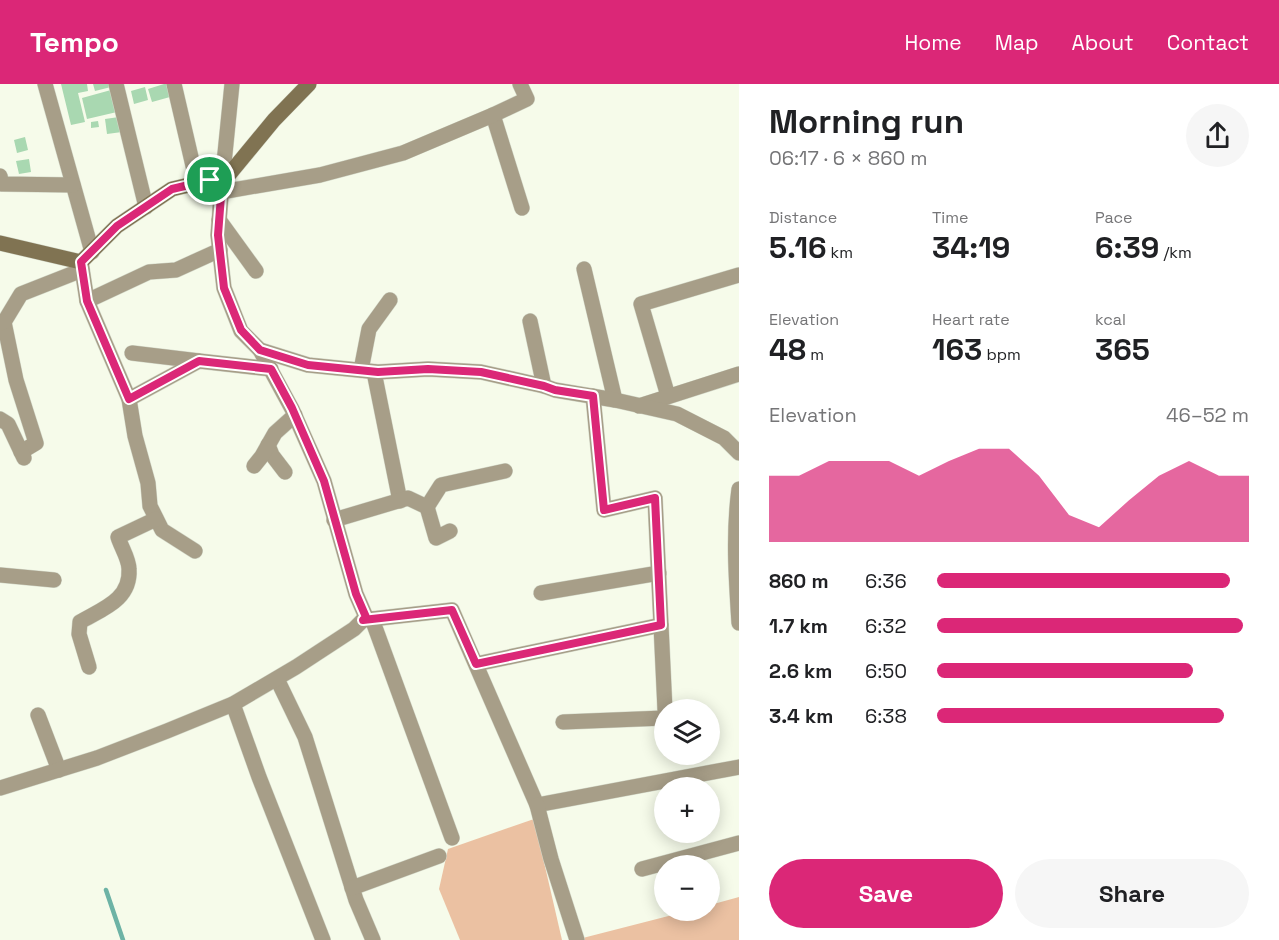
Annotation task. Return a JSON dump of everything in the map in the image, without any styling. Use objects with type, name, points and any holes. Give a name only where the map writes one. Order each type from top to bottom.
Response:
[{"type":"main road","points":[[0,243],[85,262],[117,226],[172,189],[210,180],[221,188],[274,120],[309,84]]},
{"type":"street","points":[[45,84],[73,185],[85,262],[87,301],[129,399],[135,436],[148,483],[150,506],[162,530],[195,551]]},
{"type":"street","points":[[116,84],[146,207]]},
{"type":"street","points":[[174,84],[197,183]]},
{"type":"street","points":[[232,84],[218,235],[224,288],[241,330],[260,350],[295,415],[324,481],[356,594],[452,838]]},
{"type":"street","points":[[221,188],[320,175],[403,153],[527,99],[520,84]]},
{"type":"street","points":[[493,115],[522,208]]},
{"type":"street","points":[[0,176],[2,184],[73,185]]},
{"type":"street","points":[[219,220],[256,271]]},
{"type":"street","points":[[87,301],[149,272],[176,270],[220,250]]},
{"type":"street","points":[[0,419],[8,424],[22,455],[36,443],[16,380],[2,323],[21,294],[85,262]]},
{"type":"street","points":[[584,269],[615,400]]},
{"type":"street","points":[[668,396],[641,304],[739,275]]},
{"type":"street","points":[[390,300],[369,329],[367,371],[400,501]]},
{"type":"street","points":[[530,321],[544,386]]},
{"type":"street","points":[[260,350],[308,365],[367,371],[428,369],[481,372],[555,390],[615,400],[677,414],[724,438],[739,453]]},
{"type":"street","points":[[132,353],[271,369]]},
{"type":"street","points":[[129,399],[199,361]]},
{"type":"street","points":[[639,406],[739,374]]},
{"type":"street","points":[[593,396],[604,510],[655,498],[664,699]]},
{"type":"street","points":[[254,466],[275,433],[295,415]]},
{"type":"street","points":[[268,446],[285,472]]},
{"type":"street","points":[[450,531],[436,538],[428,507],[441,485],[505,471]]},
{"type":"street","points":[[739,489],[736,565],[739,622]]},
{"type":"street","points":[[334,519],[408,498],[428,507]]},
{"type":"street","points":[[89,667],[79,634],[80,621],[120,598],[128,587],[130,568],[118,537],[156,519]]},
{"type":"street","points":[[541,593],[659,573]]},
{"type":"street","points":[[0,575],[54,580]]},
{"type":"street","points":[[0,788],[97,758],[233,704],[277,679],[368,620],[452,610],[537,805],[551,859],[577,940]]},
{"type":"street","points":[[476,664],[661,625]]},
{"type":"street","points":[[277,679],[305,737],[352,888],[373,940]]},
{"type":"street","points":[[233,704],[323,940]]},
{"type":"street","points":[[38,715],[59,770]]},
{"type":"street","points":[[563,722],[654,718]]},
{"type":"street","points":[[537,805],[739,767]]},
{"type":"street","points":[[642,869],[739,843]]},
{"type":"street","points":[[352,888],[439,856]]},
{"type":"shaded area","points":[[534,819],[562,940],[460,940],[439,889],[448,849]]},
{"type":"shaded area","points":[[739,897],[739,940],[575,940],[654,920],[720,921],[720,902]]},
{"type":"building","points":[[61,84],[87,84],[88,91],[78,93],[85,122],[71,125]]},
{"type":"building","points":[[93,84],[111,84],[111,87],[95,91]]},
{"type":"building","points":[[166,84],[170,97],[152,102],[148,89]]},
{"type":"building","points":[[145,87],[148,100],[134,104],[131,91]]},
{"type":"building","points":[[111,90],[117,112],[87,119],[82,98]]},
{"type":"building","points":[[119,117],[122,132],[107,134],[105,119]]},
{"type":"building","points":[[98,121],[99,127],[91,128],[91,122]]},
{"type":"building","points":[[25,137],[28,150],[17,153],[14,140]]},
{"type":"building","points":[[29,159],[31,172],[19,174],[16,161]]},
{"type":"waterway","points":[[106,890],[123,940]]},
{"type":"route","points":[[210,180],[222,183],[218,235],[224,288],[241,330],[260,350],[308,365],[378,372],[428,369],[481,372],[555,390],[593,396],[604,510],[655,498],[661,625],[476,664],[452,610],[363,620],[366,617],[356,594],[324,481],[292,408],[271,369],[199,361],[129,399],[87,301],[81,262],[117,226],[172,189],[210,180]]}]
